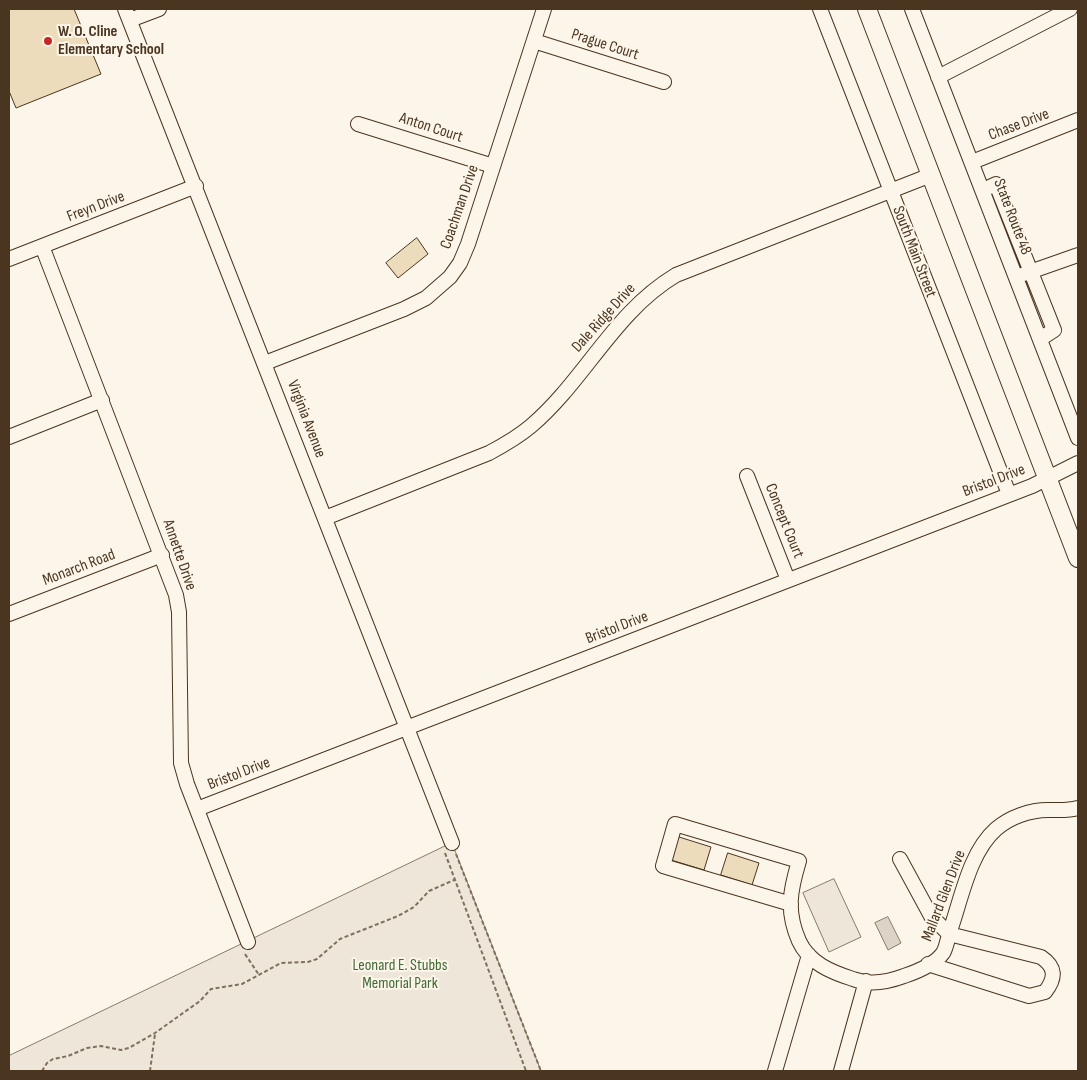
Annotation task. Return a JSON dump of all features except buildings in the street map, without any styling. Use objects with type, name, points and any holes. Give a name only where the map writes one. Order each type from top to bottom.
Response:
[{"type":"main road","points":[[867,9],[1049,478],[1078,558]]},
{"type":"street","points":[[128,14],[159,9]]},
{"type":"street","name":"Coachman Drive","points":[[266,363],[404,309],[438,290],[450,277],[466,250],[544,9]]},
{"type":"street","name":"South Main Street","points":[[820,9],[1008,494]]},
{"type":"street","name":"State Route 48","points":[[912,9],[1078,438]]},
{"type":"street","points":[[938,77],[1070,9]]},
{"type":"street","name":"Virginia Avenue","points":[[128,14],[407,727],[448,846]]},
{"type":"street","name":"Prague Court","points":[[534,42],[664,82]]},
{"type":"street","name":"Chase Drive","points":[[972,162],[1078,120]]},
{"type":"street","name":"Anton Court","points":[[358,124],[493,166]]},
{"type":"street","name":"Dale Ridge Drive","points":[[325,518],[489,453],[510,442],[543,415],[636,304],[659,285],[676,275],[931,175]]},
{"type":"street","points":[[983,190],[996,184],[1054,330],[1040,339]]},
{"type":"street","name":"Freyn Drive","points":[[9,259],[196,186]]},
{"type":"street","name":"Annette Drive","points":[[42,246],[176,595],[179,612],[181,763],[248,942]]},
{"type":"street","points":[[1016,276],[1078,255]]},
{"type":"street","points":[[9,437],[102,400]]},
{"type":"street","name":"Bristol Drive","points":[[197,810],[1049,478],[1078,463]]},
{"type":"street","name":"Concept Court","points":[[747,476],[788,580]]},
{"type":"street","name":"Monarch Road","points":[[9,614],[162,555]]},
{"type":"street","name":"Mallard Glen Drive","points":[[791,904],[663,866],[675,824],[799,861],[790,891],[791,904],[792,924],[804,952],[829,971],[859,981],[889,981],[919,970],[943,953],[970,872],[982,847],[996,830],[1014,817],[1030,812],[1070,811],[1078,808]]},
{"type":"street","points":[[900,859],[931,916],[949,934],[1041,957],[1051,963],[1054,970],[1050,985],[1042,994],[1029,996],[928,964]]},
{"type":"street","points":[[775,1071],[809,955]]},
{"type":"street","points":[[842,1071],[866,981]]},
{"type":"path","points":[[448,846],[454,880],[526,1071]]},
{"type":"path","points":[[448,846],[541,1071]]},
{"type":"path","points":[[42,1071],[53,1059],[101,1046],[120,1050],[155,1033],[200,1001],[211,989],[242,984],[281,963],[308,962],[317,959],[340,938],[398,916],[414,907],[428,891],[454,880]]},
{"type":"path","points":[[248,942],[242,946],[259,974]]},
{"type":"path","points":[[150,1071],[155,1033]]},
{"type":"green space","name":"Leonard E. Stubbs Memorial Park","points":[[452,843],[541,1071],[9,1071],[9,1056]]},
{"type":"green space","points":[[834,879],[861,937],[829,952],[803,893]]},
{"type":"shaded area","points":[[888,917],[901,943],[888,950],[875,923]]},
{"type":"place","name":"W. O. Cline Elementary School","points":[[48,41]]}]
